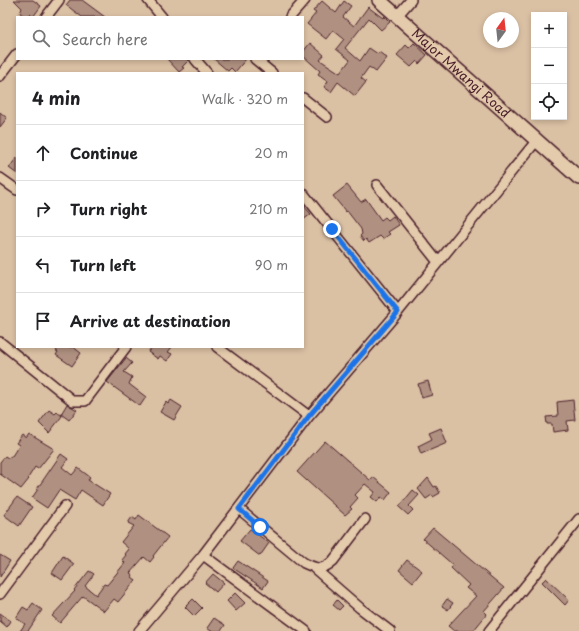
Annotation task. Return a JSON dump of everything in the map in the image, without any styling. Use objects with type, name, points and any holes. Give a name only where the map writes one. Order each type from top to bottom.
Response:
[{"type":"street","points":[[47,16],[59,0]]},
{"type":"street","points":[[148,0],[161,16]]},
{"type":"street","points":[[291,16],[305,0]]},
{"type":"street","name":"Major Mwangi Road","points":[[380,0],[579,178]]},
{"type":"street","points":[[397,16],[410,0]]},
{"type":"street","points":[[0,76],[16,55]]},
{"type":"street","points":[[196,60],[205,72]]},
{"type":"street","points":[[256,60],[271,72]]},
{"type":"street","points":[[304,99],[327,117]]},
{"type":"street","points":[[138,631],[239,509],[309,416],[398,312],[537,140]]},
{"type":"street","points":[[0,178],[16,189]]},
{"type":"street","points":[[377,185],[438,262]]},
{"type":"street","points":[[304,194],[398,312]]},
{"type":"street","points":[[0,342],[73,401],[84,401],[125,348]]},
{"type":"street","points":[[218,348],[309,416]]},
{"type":"street","points":[[0,594],[65,506]]},
{"type":"street","points":[[239,509],[304,563],[314,568],[360,608],[390,631]]},
{"type":"street","points":[[314,568],[321,569],[328,566],[365,519]]},
{"type":"street","points":[[489,631],[579,520]]},
{"type":"street","points":[[202,555],[306,631]]},
{"type":"building","points":[[14,0],[33,0],[41,6],[34,16],[30,14],[29,16],[24,16],[20,13],[22,8]]},
{"type":"building","points":[[70,0],[82,0],[104,16],[81,16],[66,5]]},
{"type":"building","points":[[322,1],[336,13],[344,1],[351,6],[343,17],[354,26],[368,7],[383,18],[384,16],[390,22],[381,30],[369,18],[345,48],[360,61],[369,48],[378,54],[379,52],[387,58],[376,72],[369,67],[361,78],[366,82],[355,96],[338,82],[331,92],[324,87],[328,81],[318,74],[320,71],[304,57],[304,51],[310,43],[324,55],[320,60],[340,73],[350,60],[336,49],[344,39],[333,30],[326,39],[307,24],[316,13],[313,11]]},
{"type":"building","points":[[414,43],[427,55],[419,64],[417,61],[411,67],[397,55],[406,45],[409,48]]},
{"type":"building","points":[[168,60],[189,60],[182,67],[184,68],[179,72]]},
{"type":"building","points":[[215,60],[245,60],[235,72],[231,68],[228,71]]},
{"type":"building","points":[[0,112],[7,118],[0,127]]},
{"type":"building","points":[[16,158],[16,173],[9,168]]},
{"type":"building","points":[[347,185],[361,202],[366,199],[381,220],[385,217],[388,220],[393,216],[399,225],[388,232],[390,234],[383,239],[380,236],[369,243],[366,239],[364,241],[360,236],[362,234],[361,229],[333,196]]},
{"type":"building","points":[[304,206],[311,214],[304,219]]},
{"type":"building","points":[[58,348],[74,348],[81,353],[72,366],[56,355],[58,352],[56,351]]},
{"type":"building","points":[[151,348],[171,348],[168,352],[172,354],[167,361],[160,356],[158,359],[148,352]]},
{"type":"building","points":[[126,358],[132,363],[124,372],[132,377],[129,384],[146,397],[140,406],[107,382]]},
{"type":"building","points":[[428,381],[432,395],[422,398],[418,384]]},
{"type":"building","points":[[171,400],[182,407],[174,420],[160,412],[166,402],[168,404]]},
{"type":"building","points":[[573,400],[575,420],[567,421],[568,430],[553,432],[552,424],[547,424],[546,417],[558,416],[557,402]]},
{"type":"building","points":[[67,404],[77,410],[69,420],[61,414]]},
{"type":"building","points":[[49,410],[55,414],[57,412],[62,416],[49,433],[39,423]]},
{"type":"building","points":[[441,428],[447,443],[421,454],[418,446],[432,439],[429,433]]},
{"type":"building","points":[[29,434],[54,449],[38,469],[35,467],[28,478],[29,479],[21,489],[0,474],[0,462],[5,456],[8,458],[12,456],[19,445],[16,443],[22,435],[26,438]]},
{"type":"building","points":[[325,441],[370,480],[373,477],[391,492],[385,500],[381,497],[377,502],[371,497],[375,492],[365,484],[355,495],[358,498],[350,507],[352,509],[345,515],[297,472]]},
{"type":"building","points":[[61,454],[68,459],[62,467],[72,475],[78,468],[90,477],[88,480],[110,494],[103,505],[81,490],[75,500],[59,490],[47,508],[32,498]]},
{"type":"building","points":[[428,478],[434,487],[436,486],[440,493],[433,497],[432,495],[426,499],[418,489]]},
{"type":"building","points":[[413,490],[419,495],[409,506],[413,510],[408,515],[399,507]]},
{"type":"building","points":[[17,497],[32,507],[19,526],[4,515]]},
{"type":"building","points":[[139,515],[168,537],[153,556],[154,557],[150,562],[144,557],[130,573],[136,580],[118,602],[114,599],[104,611],[83,596],[60,623],[52,616],[75,591],[74,590],[89,571],[94,574],[85,586],[96,595],[104,584],[107,585],[125,563],[122,560],[129,549],[121,542],[134,526],[128,523],[132,517],[136,520]]},
{"type":"building","points":[[433,528],[504,588],[484,611],[487,614],[473,631],[454,631],[448,626],[476,596],[466,588],[469,585],[451,568],[453,565],[423,539]]},
{"type":"building","points":[[250,529],[269,543],[260,556],[240,541]]},
{"type":"building","points":[[0,555],[10,561],[0,577]]},
{"type":"building","points":[[63,556],[74,564],[62,580],[52,573]]},
{"type":"building","points":[[407,560],[422,571],[413,582],[399,570]]},
{"type":"building","points":[[238,561],[268,581],[263,588],[233,568]]},
{"type":"building","points":[[213,574],[224,583],[216,592],[205,583]]},
{"type":"building","points":[[546,578],[569,600],[565,605],[542,582]]},
{"type":"building","points":[[235,593],[245,603],[236,611],[227,601]]},
{"type":"building","points":[[193,599],[202,608],[194,616],[185,607]]},
{"type":"building","points":[[447,599],[453,603],[448,610],[442,606]]},
{"type":"building","points":[[337,600],[343,606],[339,610],[333,605]]},
{"type":"building","points":[[33,603],[42,610],[28,631],[20,631],[25,624],[16,618],[23,607],[28,610]]},
{"type":"building","points":[[0,613],[11,621],[7,627],[0,621]]},
{"type":"building","points":[[214,618],[225,625],[221,631],[211,631],[207,628]]},
{"type":"route","points":[[260,527],[239,509],[309,416],[398,312],[332,229]]}]
